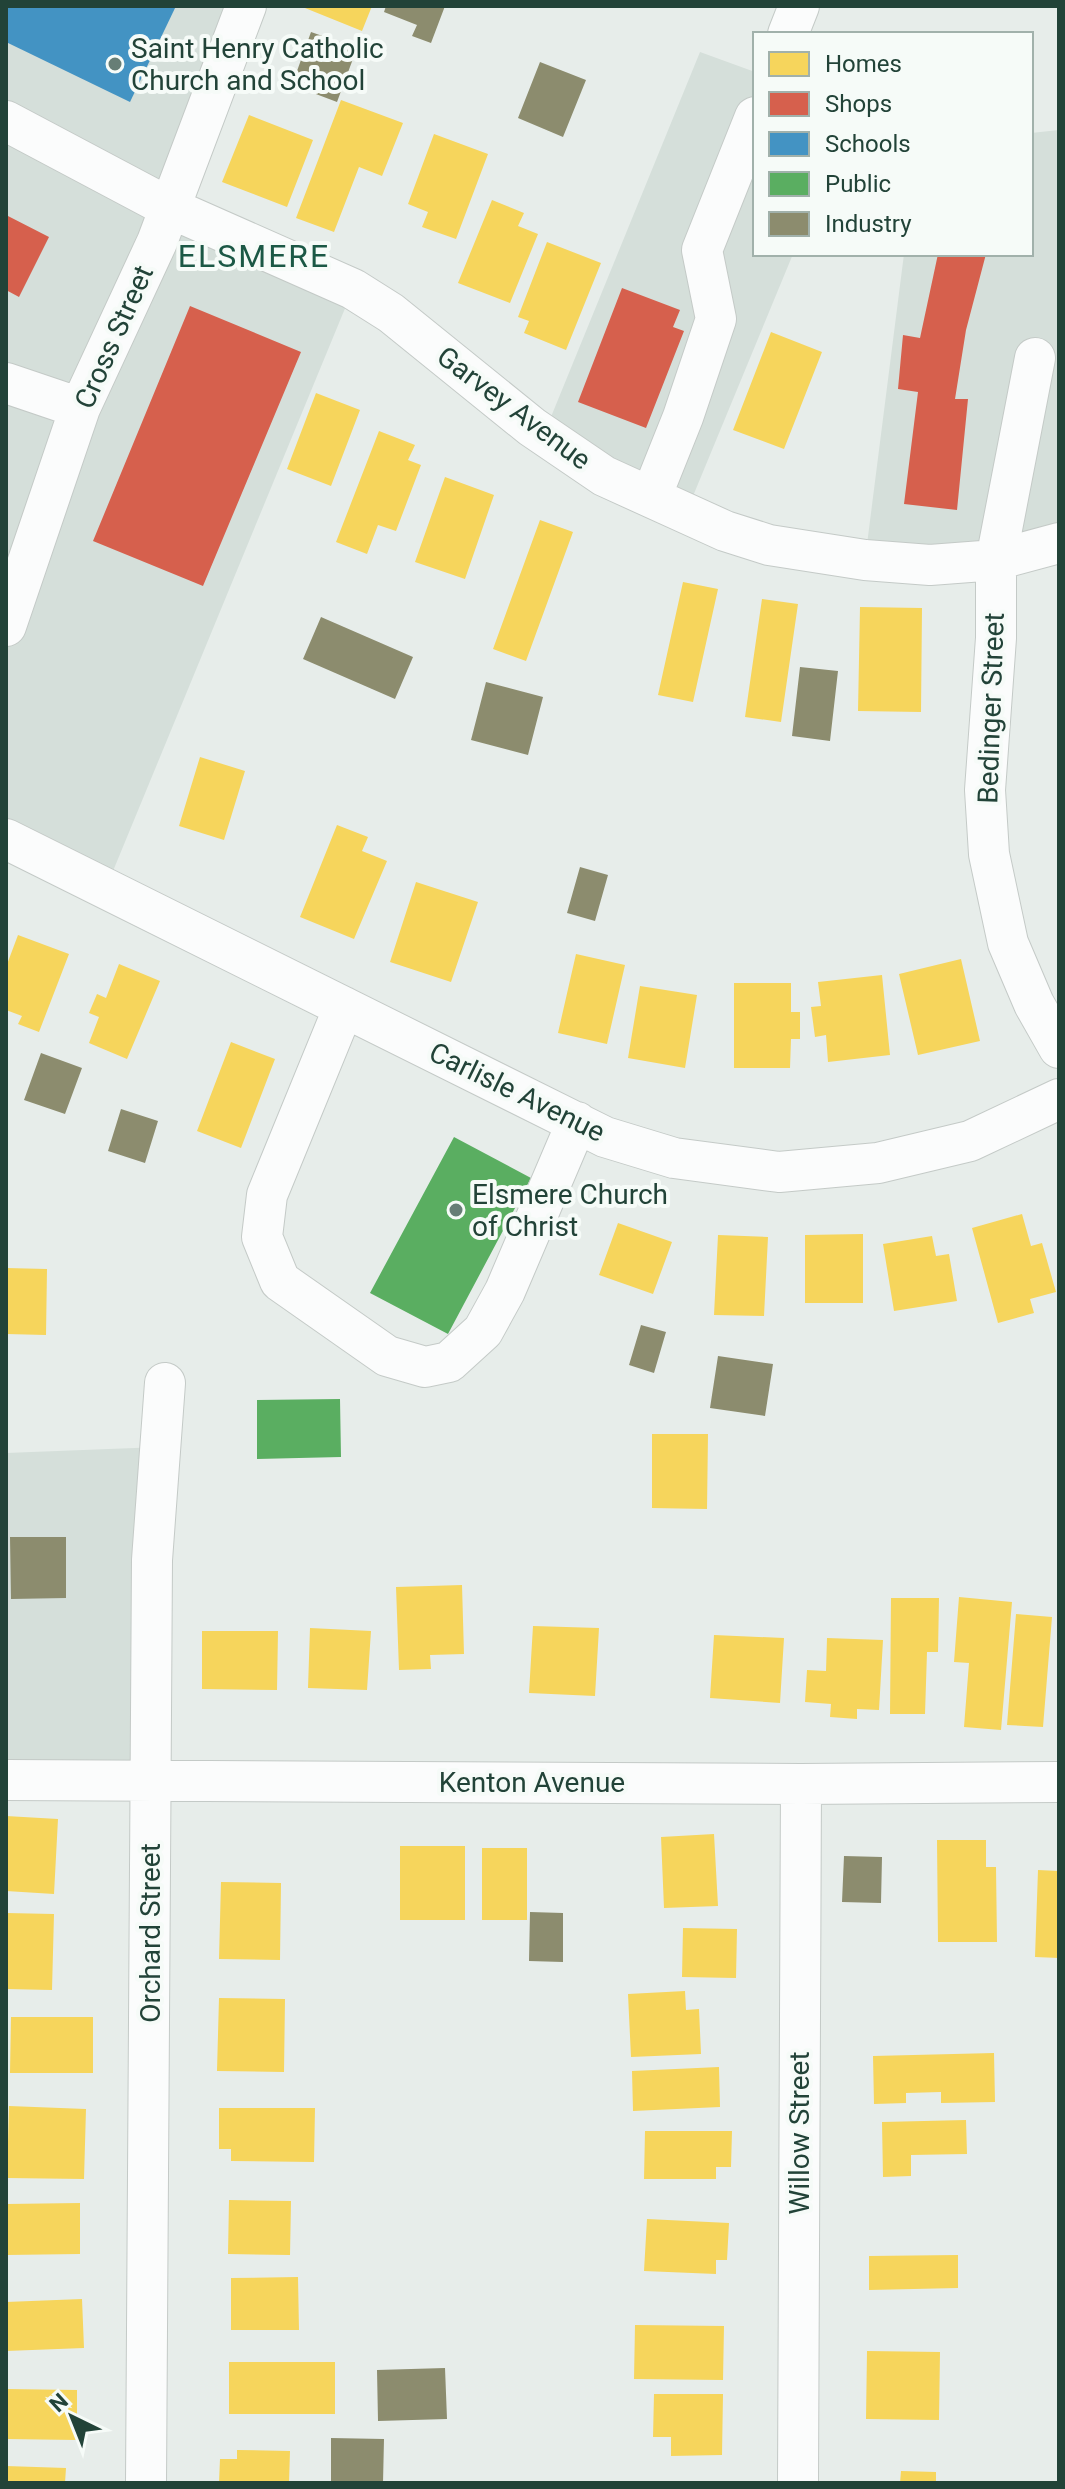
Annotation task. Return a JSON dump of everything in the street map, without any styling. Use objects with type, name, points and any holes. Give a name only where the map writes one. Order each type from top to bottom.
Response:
[{"type":"street","name":"Cross Street","points":[[6,626],[80,408],[157,242],[246,6]]},
{"type":"street","points":[[789,32],[799,6]]},
{"type":"street","name":"Garvey Avenue","points":[[6,121],[170,208],[353,289],[391,313],[532,427],[604,476],[725,531],[769,545],[865,560],[930,565],[996,560],[1059,543]]},
{"type":"street","points":[[651,497],[683,417],[716,319],[702,250],[753,122]]},
{"type":"street","name":"Bedinger Street","points":[[1035,358],[996,560],[996,638],[985,790],[989,854],[1008,943],[1034,1004],[1059,1048]]},
{"type":"street","points":[[6,383],[80,408]]},
{"type":"street","name":"Carlisle Avenue","points":[[6,839],[605,1137],[674,1158],[779,1172],[878,1163],[970,1141],[1059,1099]]},
{"type":"street","points":[[344,1007],[267,1195],[262,1237],[280,1281],[387,1356],[425,1367],[449,1362],[483,1331],[505,1291],[577,1122]]},
{"type":"street","name":"Orchard Street","points":[[146,2483],[152,1560],[165,1383]]},
{"type":"street","name":"Kenton Avenue","points":[[6,1780],[801,1784],[1059,1782]]},
{"type":"street","name":"Willow Street","points":[[798,2483],[801,1784]]},
{"type":"shaded area","points":[[6,6],[246,6],[170,207],[353,289],[106,888],[6,839]]},
{"type":"shaded area","points":[[700,52],[753,71],[753,256],[792,256],[686,513],[544,434]]},
{"type":"shaded area","points":[[1059,130],[1059,543],[865,560],[904,256],[1033,256],[1033,133]]},
{"type":"shaded area","points":[[160,1447],[151,1781],[6,1780],[6,1453]]},
{"type":"building: Homes","points":[[300,6],[372,6],[362,31]]},
{"type":"building: Homes","points":[[341,100],[403,123],[382,176],[359,167],[334,232],[296,218]]},
{"type":"building: Homes","points":[[249,115],[313,140],[287,207],[222,182]]},
{"type":"building: Homes","points":[[434,134],[488,154],[456,239],[422,227],[428,212],[408,204]]},
{"type":"building: Homes","points":[[492,200],[524,213],[518,226],[538,234],[510,303],[458,283]]},
{"type":"building: Homes","points":[[547,242],[601,263],[566,350],[524,333],[529,321],[518,317]]},
{"type":"building: Homes","points":[[771,332],[822,352],[784,449],[733,430]]},
{"type":"building: Homes","points":[[316,393],[360,410],[331,486],[287,469]]},
{"type":"building: Homes","points":[[379,431],[415,445],[408,460],[421,465],[396,531],[378,525],[367,554],[336,542]]},
{"type":"building: Homes","points":[[445,477],[494,495],[465,579],[415,562]]},
{"type":"building: Homes","points":[[540,520],[573,532],[526,661],[493,649]]},
{"type":"building: Homes","points":[[683,582],[718,589],[693,702],[658,695]]},
{"type":"building: Homes","points":[[762,599],[798,604],[781,722],[745,717]]},
{"type":"building: Homes","points":[[860,607],[922,608],[921,712],[858,711]]},
{"type":"building: Homes","points":[[200,757],[245,771],[224,840],[179,826]]},
{"type":"building: Homes","points":[[337,825],[368,837],[362,851],[387,861],[354,939],[300,917]]},
{"type":"building: Homes","points":[[416,882],[478,902],[451,982],[390,962]]},
{"type":"building: Homes","points":[[18,935],[69,954],[39,1032],[18,1024],[22,1016],[6,1010],[6,967]]},
{"type":"building: Homes","points":[[576,954],[625,965],[607,1044],[558,1033]]},
{"type":"building: Homes","points":[[961,959],[980,1041],[918,1055],[899,974]]},
{"type":"building: Homes","points":[[119,964],[160,981],[127,1059],[89,1043],[99,1017],[89,1013],[97,994],[106,998]]},
{"type":"building: Homes","points":[[882,975],[890,1055],[828,1062],[826,1035],[815,1037],[811,1007],[821,1006],[818,982]]},
{"type":"building: Homes","points":[[734,983],[791,983],[791,1012],[800,1012],[800,1039],[791,1039],[790,1068],[734,1068]]},
{"type":"building: Homes","points":[[640,986],[697,995],[685,1068],[628,1058]]},
{"type":"building: Homes","points":[[231,1042],[275,1059],[241,1148],[197,1131]]},
{"type":"building: Homes","points":[[1022,1214],[1031,1246],[1042,1243],[1056,1292],[1030,1299],[1034,1313],[998,1323],[972,1228]]},
{"type":"building: Homes","points":[[618,1223],[672,1242],[653,1294],[599,1275]]},
{"type":"building: Homes","points":[[863,1234],[863,1303],[805,1303],[805,1235]]},
{"type":"building: Homes","points":[[718,1235],[768,1237],[764,1316],[714,1315]]},
{"type":"building: Homes","points":[[932,1236],[936,1256],[949,1254],[957,1301],[894,1311],[883,1244]]},
{"type":"building: Homes","points":[[6,1268],[47,1269],[46,1335],[6,1334]]},
{"type":"building: Homes","points":[[652,1434],[708,1434],[707,1509],[652,1508]]},
{"type":"building: Homes","points":[[462,1585],[464,1654],[430,1655],[431,1669],[399,1670],[396,1587]]},
{"type":"building: Homes","points":[[959,1597],[1012,1602],[1001,1730],[964,1727],[969,1663],[954,1662]]},
{"type":"building: Homes","points":[[891,1598],[939,1598],[938,1652],[927,1652],[925,1714],[890,1714]]},
{"type":"building: Homes","points":[[1016,1614],[1052,1617],[1043,1727],[1007,1725]]},
{"type":"building: Homes","points":[[533,1626],[599,1628],[595,1696],[529,1693]]},
{"type":"building: Homes","points":[[310,1628],[371,1631],[367,1690],[308,1688]]},
{"type":"building: Homes","points":[[202,1631],[278,1631],[277,1690],[202,1689]]},
{"type":"building: Homes","points":[[714,1635],[784,1638],[780,1703],[710,1698]]},
{"type":"building: Homes","points":[[827,1638],[883,1640],[879,1710],[857,1709],[857,1719],[830,1717],[831,1704],[805,1702],[807,1670],[826,1671]]},
{"type":"building: Homes","points":[[6,1816],[58,1819],[54,1894],[6,1891]]},
{"type":"building: Homes","points":[[714,1834],[718,1906],[664,1908],[661,1837]]},
{"type":"building: Homes","points":[[937,1840],[986,1840],[986,1867],[996,1867],[997,1942],[938,1942]]},
{"type":"building: Homes","points":[[400,1846],[465,1846],[465,1920],[400,1920]]},
{"type":"building: Homes","points":[[482,1848],[527,1848],[527,1920],[482,1920]]},
{"type":"building: Homes","points":[[1038,1870],[1059,1871],[1059,1958],[1035,1957]]},
{"type":"building: Homes","points":[[221,1882],[281,1883],[280,1960],[219,1959]]},
{"type":"building: Homes","points":[[6,1913],[54,1914],[52,1990],[6,1989]]},
{"type":"building: Homes","points":[[683,1928],[737,1929],[736,1978],[682,1977]]},
{"type":"building: Homes","points":[[685,1991],[686,2010],[699,2009],[701,2054],[631,2057],[628,1994]]},
{"type":"building: Homes","points":[[219,1998],[285,1999],[284,2072],[217,2071]]},
{"type":"building: Homes","points":[[11,2017],[93,2017],[93,2073],[10,2073]]},
{"type":"building: Homes","points":[[994,2053],[995,2102],[941,2103],[941,2092],[906,2093],[906,2103],[874,2104],[873,2056]]},
{"type":"building: Homes","points":[[719,2067],[720,2107],[633,2111],[632,2071]]},
{"type":"building: Homes","points":[[9,2106],[86,2109],[84,2179],[7,2178]]},
{"type":"building: Homes","points":[[219,2108],[315,2108],[314,2162],[231,2161],[231,2149],[219,2149]]},
{"type":"building: Homes","points":[[966,2120],[967,2154],[911,2155],[911,2176],[883,2177],[882,2122]]},
{"type":"building: Homes","points":[[645,2131],[732,2131],[731,2167],[716,2167],[716,2179],[644,2179]]},
{"type":"building: Homes","points":[[229,2200],[291,2201],[290,2255],[228,2254]]},
{"type":"building: Homes","points":[[80,2203],[80,2254],[6,2255],[6,2204]]},
{"type":"building: Homes","points":[[647,2219],[729,2223],[727,2260],[716,2260],[716,2274],[644,2271]]},
{"type":"building: Homes","points":[[958,2255],[958,2288],[869,2290],[869,2256]]},
{"type":"building: Homes","points":[[298,2277],[299,2330],[231,2330],[231,2278]]},
{"type":"building: Homes","points":[[82,2299],[84,2348],[6,2351],[6,2302]]},
{"type":"building: Homes","points":[[635,2325],[724,2326],[723,2380],[634,2379]]},
{"type":"building: Homes","points":[[867,2351],[940,2352],[939,2420],[866,2419]]},
{"type":"building: Homes","points":[[229,2362],[335,2362],[335,2414],[229,2414]]},
{"type":"building: Homes","points":[[6,2389],[77,2390],[77,2440],[6,2439]]},
{"type":"building: Homes","points":[[654,2394],[723,2394],[722,2455],[671,2456],[671,2437],[653,2437]]},
{"type":"building: Homes","points":[[237,2450],[290,2451],[289,2483],[219,2483],[220,2459],[237,2459]]},
{"type":"building: Homes","points":[[6,2466],[66,2468],[65,2483],[6,2483]]},
{"type":"building: Homes","points":[[901,2471],[936,2472],[936,2483],[900,2483]]},
{"type":"building: Shops","points":[[6,215],[49,237],[19,297],[6,290]]},
{"type":"building: Shops","points":[[938,256],[985,256],[966,330],[955,399],[968,399],[957,510],[904,504],[918,392],[898,389],[903,335],[920,338]]},
{"type":"building: Shops","points":[[622,288],[680,310],[673,327],[684,331],[646,428],[578,402]]},
{"type":"building: Shops","points":[[190,306],[301,352],[203,586],[93,541]]},
{"type":"building: Schools","points":[[6,6],[176,6],[130,102],[6,42]]},
{"type":"building: Public","name":"Elsmere Church of Christ","points":[[454,1137],[531,1178],[448,1334],[370,1293]]},
{"type":"building: Public","points":[[340,1399],[341,1457],[257,1459],[257,1400]]},
{"type":"building: Industry","points":[[386,6],[445,6],[431,43],[412,36],[417,25],[384,12]]},
{"type":"building: Industry","points":[[311,32],[357,48],[337,102],[292,85]]},
{"type":"building: Industry","points":[[540,62],[586,80],[563,137],[518,118]]},
{"type":"building: Industry","points":[[321,617],[413,657],[395,699],[303,659]]},
{"type":"building: Industry","points":[[800,667],[838,671],[830,741],[792,736]]},
{"type":"building: Industry","points":[[486,682],[543,697],[528,755],[471,740]]},
{"type":"building: Industry","points":[[580,867],[608,875],[595,921],[567,913]]},
{"type":"building: Industry","points":[[41,1053],[82,1068],[65,1114],[24,1100]]},
{"type":"building: Industry","points":[[121,1109],[158,1121],[145,1163],[108,1151]]},
{"type":"building: Industry","points":[[641,1325],[666,1332],[654,1373],[629,1365]]},
{"type":"building: Industry","points":[[718,1356],[773,1364],[765,1416],[710,1408]]},
{"type":"building: Industry","points":[[10,1537],[66,1537],[66,1598],[11,1599]]},
{"type":"building: Industry","points":[[844,1856],[882,1857],[881,1903],[842,1902]]},
{"type":"building: Industry","points":[[530,1912],[563,1913],[563,1962],[529,1961]]},
{"type":"building: Industry","points":[[445,2368],[447,2419],[378,2421],[377,2370]]},
{"type":"building: Industry","points":[[331,2438],[384,2439],[383,2483],[331,2483]]},
{"type":"place","name":"Saint Henry Catholic Church and School","points":[[115,64]]},
{"type":"place","name":"Elsmere Church of Christ","points":[[456,1210]]},
{"type":"district","name":"ELSMERE","points":[[254,256]]}]
